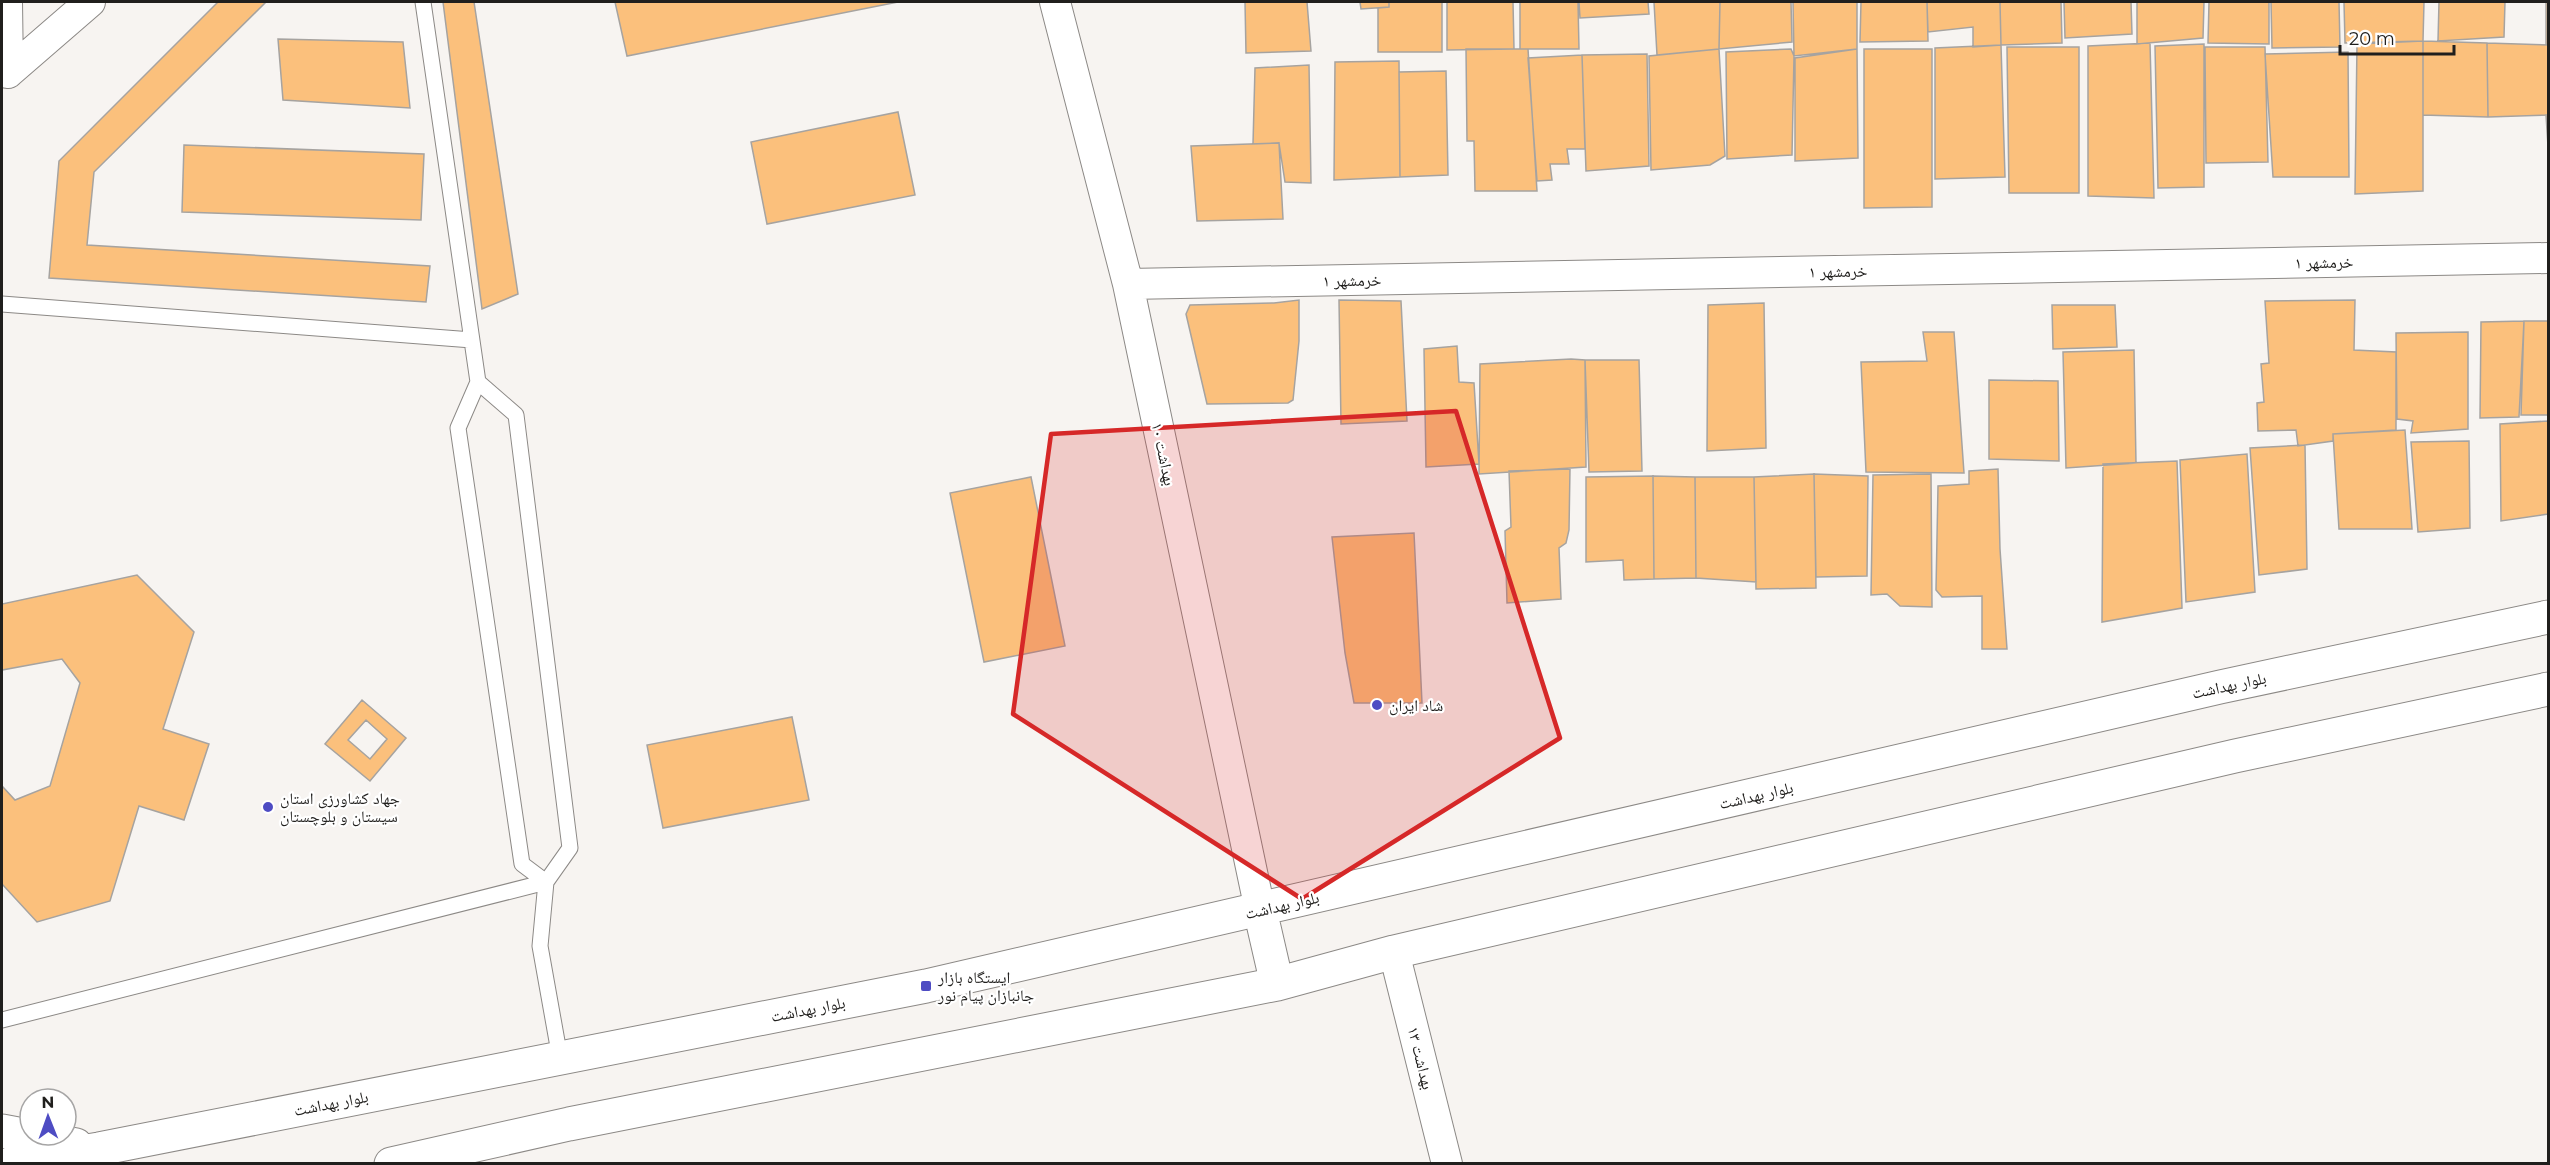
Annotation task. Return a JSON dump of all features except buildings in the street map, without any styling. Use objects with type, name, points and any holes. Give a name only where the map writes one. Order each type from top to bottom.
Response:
[{"type":"main road","name":"بلوار بهداشت","points":[[10,1164],[99,1149],[926,986],[2220,687],[2548,617]]},
{"type":"main road","points":[[391,1164],[569,1124],[1277,984],[1394,952],[2235,756],[2548,689]]},
{"type":"main road","points":[[1260,910],[1277,984]]},
{"type":"main road","points":[[2,1131],[99,1149]]},
{"type":"street","points":[[5,73],[7,2]]},
{"type":"street","points":[[5,73],[90,2]]},
{"type":"street","name":"بهداشت ۱۰","points":[[1055,2],[1128,284],[1260,910]]},
{"type":"street","name":"خرمشهر ۱","points":[[1128,284],[2548,258]]},
{"type":"street","name":"بهداشت ۱۳","points":[[1394,952],[1447,1164]]},
{"type":"lane","points":[[423,2],[477,382],[458,428],[522,864],[546,882]]},
{"type":"lane","points":[[2,304],[472,340]]},
{"type":"lane","points":[[477,382],[516,415],[570,848],[546,882],[540,946],[560,1058]]},
{"type":"lane","points":[[2,1020],[546,882]]},
{"type":"highlighted area","points":[[1456,411],[1560,738],[1302,899],[1013,714],[1051,434]]},
{"type":"place","name":"شاد ایران","points":[[1377,705]]},
{"type":"place","name":"جهاد کشاورزی استان سیستان و بلوچستان","points":[[268,807]]},
{"type":"place","name":"ایستگاه بازار جانبازان پیام نور","points":[[926,986]]}]
